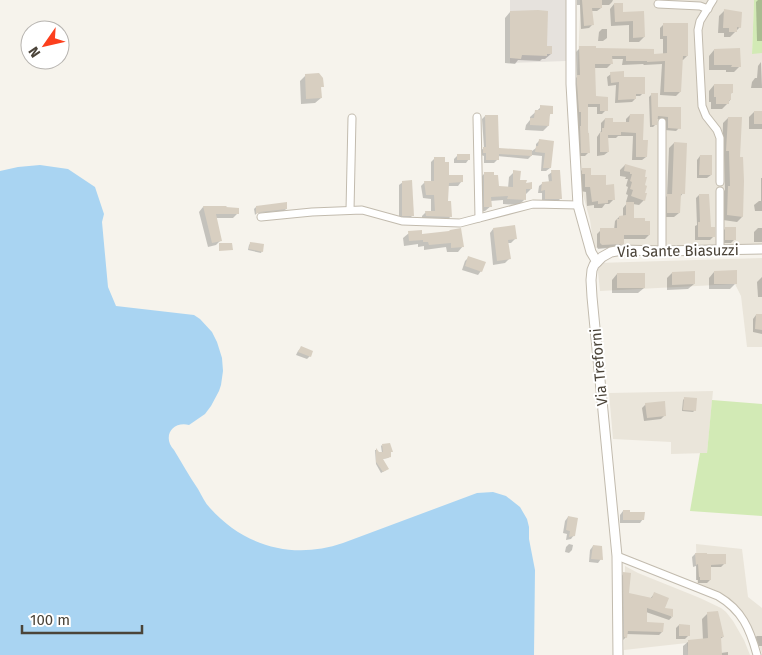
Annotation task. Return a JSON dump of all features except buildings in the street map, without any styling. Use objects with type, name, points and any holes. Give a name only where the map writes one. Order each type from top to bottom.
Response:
[{"type":"street","points":[[571,0],[571,84],[578,205],[591,252],[597,262]]},
{"type":"street","points":[[713,0],[700,21],[698,30],[702,106],[720,138],[720,182]]},
{"type":"street","points":[[658,4],[700,6],[708,9]]},
{"type":"street","points":[[477,117],[479,218]]},
{"type":"street","points":[[350,210],[352,118]]},
{"type":"street","points":[[662,122],[662,251]]},
{"type":"street","points":[[720,191],[720,249]]},
{"type":"street","points":[[261,217],[362,210],[402,221],[460,223],[533,204],[578,205]]},
{"type":"street","name":"Via Sante Biasuzzi","points":[[597,262],[606,254],[622,250],[762,249]]},
{"type":"street","name":"Via Treforni","points":[[597,262],[592,270],[592,297],[617,556],[618,655]]},
{"type":"street","points":[[617,556],[727,601],[744,619],[753,639],[757,655]]},
{"type":"shaded area","points":[[510,0],[568,0],[566,61],[510,63]]},
{"type":"shaded area","points":[[580,0],[754,0],[752,53],[762,53],[762,244],[594,248],[577,155],[576,104]]},
{"type":"shaded area","points":[[762,258],[762,347],[747,347],[741,296],[735,284],[600,291],[597,263]]},
{"type":"shaded area","points":[[713,391],[707,453],[671,454],[671,442],[613,439],[609,393]]},
{"type":"shaded area","points":[[696,544],[742,549],[748,597],[762,608],[762,654],[755,634],[735,604],[717,592],[697,584]]},
{"type":"shaded area","points":[[625,566],[721,608],[733,621],[750,655],[688,655],[687,643],[624,650]]},
{"type":"green space","points":[[754,0],[762,0],[762,53],[752,54]]},
{"type":"green space","points":[[712,400],[762,404],[762,516],[690,511],[700,453],[707,453]]},
{"type":"water","points":[[40,165],[68,169],[95,187],[104,214],[102,222],[108,287],[116,306],[194,315],[212,332],[217,342],[222,358],[223,371],[219,391],[205,414],[189,425],[178,425],[169,435],[171,445],[210,508],[239,532],[255,541],[289,550],[306,550],[325,548],[343,543],[477,493],[493,492],[506,496],[520,507],[529,527],[529,539],[535,570],[534,655],[0,655],[0,171]]}]
